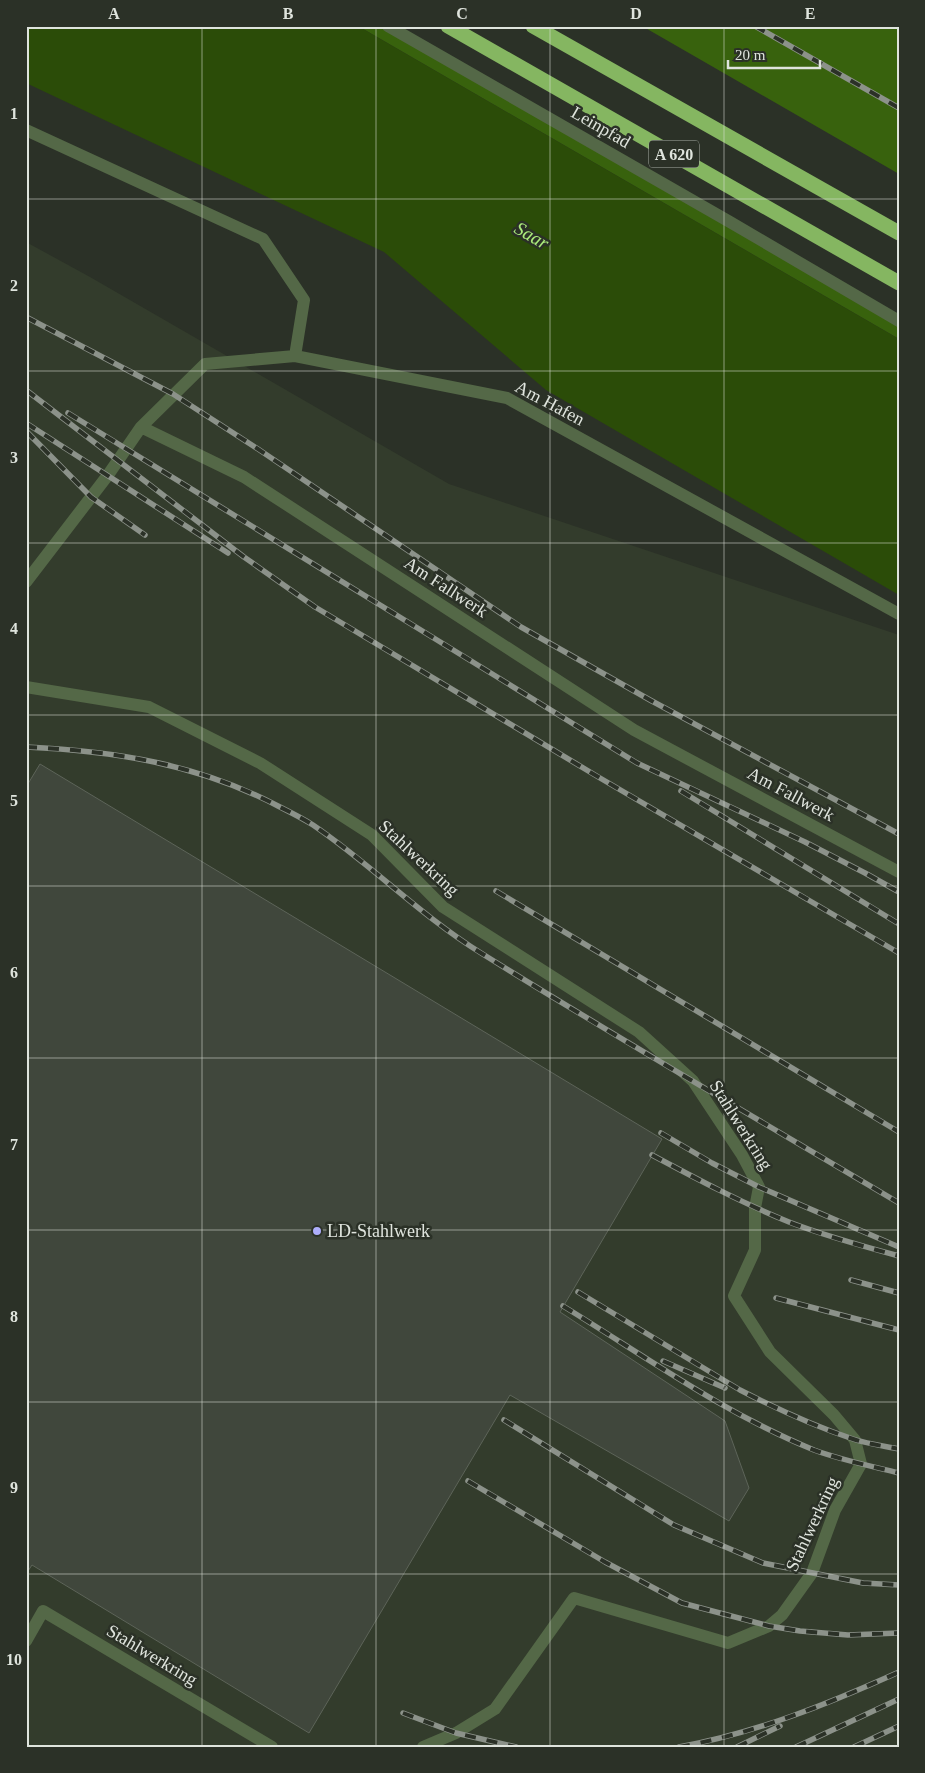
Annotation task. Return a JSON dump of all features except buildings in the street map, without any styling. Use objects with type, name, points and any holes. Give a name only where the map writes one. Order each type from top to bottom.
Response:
[{"type":"highway","name":"A 620","points":[[448,26],[899,283]]},
{"type":"highway","name":"A 620","points":[[533,26],[899,233]]},
{"type":"lane","name":"Leinpfad","points":[[388,26],[899,321]]},
{"type":"lane","points":[[26,130],[263,238],[304,300],[295,356]]},
{"type":"lane","name":"Am Hafen","points":[[141,427],[205,364],[295,356],[507,398],[899,614]]},
{"type":"lane","points":[[26,582],[108,475],[141,427]]},
{"type":"lane","name":"Am Fallwerk","points":[[141,427],[244,477],[634,730],[899,872]]},
{"type":"lane","name":"Stahlwerkring","points":[[26,687],[149,707],[260,762],[372,835],[443,907],[639,1032],[686,1074],[693,1081],[742,1155],[759,1187],[756,1208],[755,1250],[734,1296],[770,1352],[834,1415],[856,1440],[861,1464],[835,1510],[812,1573],[782,1616],[769,1626],[728,1643],[574,1598],[495,1709],[456,1733],[423,1747]]},
{"type":"lane","name":"Stahlwerkring","points":[[26,1641],[43,1611],[272,1747]]},
{"type":"shaded area","points":[[358,26],[387,26],[899,324],[899,339]]},
{"type":"shaded area","points":[[642,26],[899,26],[899,174]]},
{"type":"shaded area","points":[[26,242],[449,484],[899,635],[899,1747],[26,1747]]},
{"type":"water","name":"Saar","points":[[26,26],[358,26],[899,339],[899,595],[546,390],[384,252],[26,83]]},
{"type":"railway","points":[[755,26],[899,108]]},
{"type":"railway","points":[[26,317],[173,394],[258,449],[521,627],[650,700],[899,834]]},
{"type":"railway","points":[[26,390],[244,557],[315,607],[600,778],[899,953]]},
{"type":"railway","points":[[68,413],[637,763],[805,842],[899,892]]},
{"type":"railway","points":[[26,423],[228,553]]},
{"type":"railway","points":[[26,431],[91,497],[145,535]]},
{"type":"railway","points":[[26,747],[92,752],[155,762],[217,780],[248,792],[291,813],[335,840],[459,939],[637,1048],[899,1203]]},
{"type":"railway","points":[[681,791],[899,924]]},
{"type":"railway","points":[[496,891],[899,1132]]},
{"type":"railway","points":[[661,1133],[712,1163],[759,1187],[899,1247]]},
{"type":"railway","points":[[652,1155],[771,1215],[857,1245],[899,1256]]},
{"type":"railway","points":[[851,1280],[899,1293]]},
{"type":"railway","points":[[578,1292],[740,1390],[768,1404],[838,1434],[870,1444],[899,1449]]},
{"type":"railway","points":[[776,1298],[899,1330]]},
{"type":"railway","points":[[563,1306],[717,1402],[781,1436],[824,1454],[899,1473]]},
{"type":"railway","points":[[663,1361],[725,1388]]},
{"type":"railway","points":[[504,1420],[674,1525],[763,1563],[863,1583],[899,1585]]},
{"type":"railway","points":[[468,1481],[605,1562],[682,1603],[769,1626],[800,1631],[848,1635],[899,1633]]},
{"type":"railway","points":[[679,1747],[764,1726],[846,1695],[899,1672]]},
{"type":"railway","points":[[796,1747],[899,1699]]},
{"type":"railway","points":[[403,1713],[456,1733],[516,1747]]},
{"type":"railway","points":[[737,1747],[780,1726]]},
{"type":"railway","points":[[854,1747],[899,1726]]},
{"type":"place","name":"LD-Stahlwerk","points":[[317,1231]]}]
